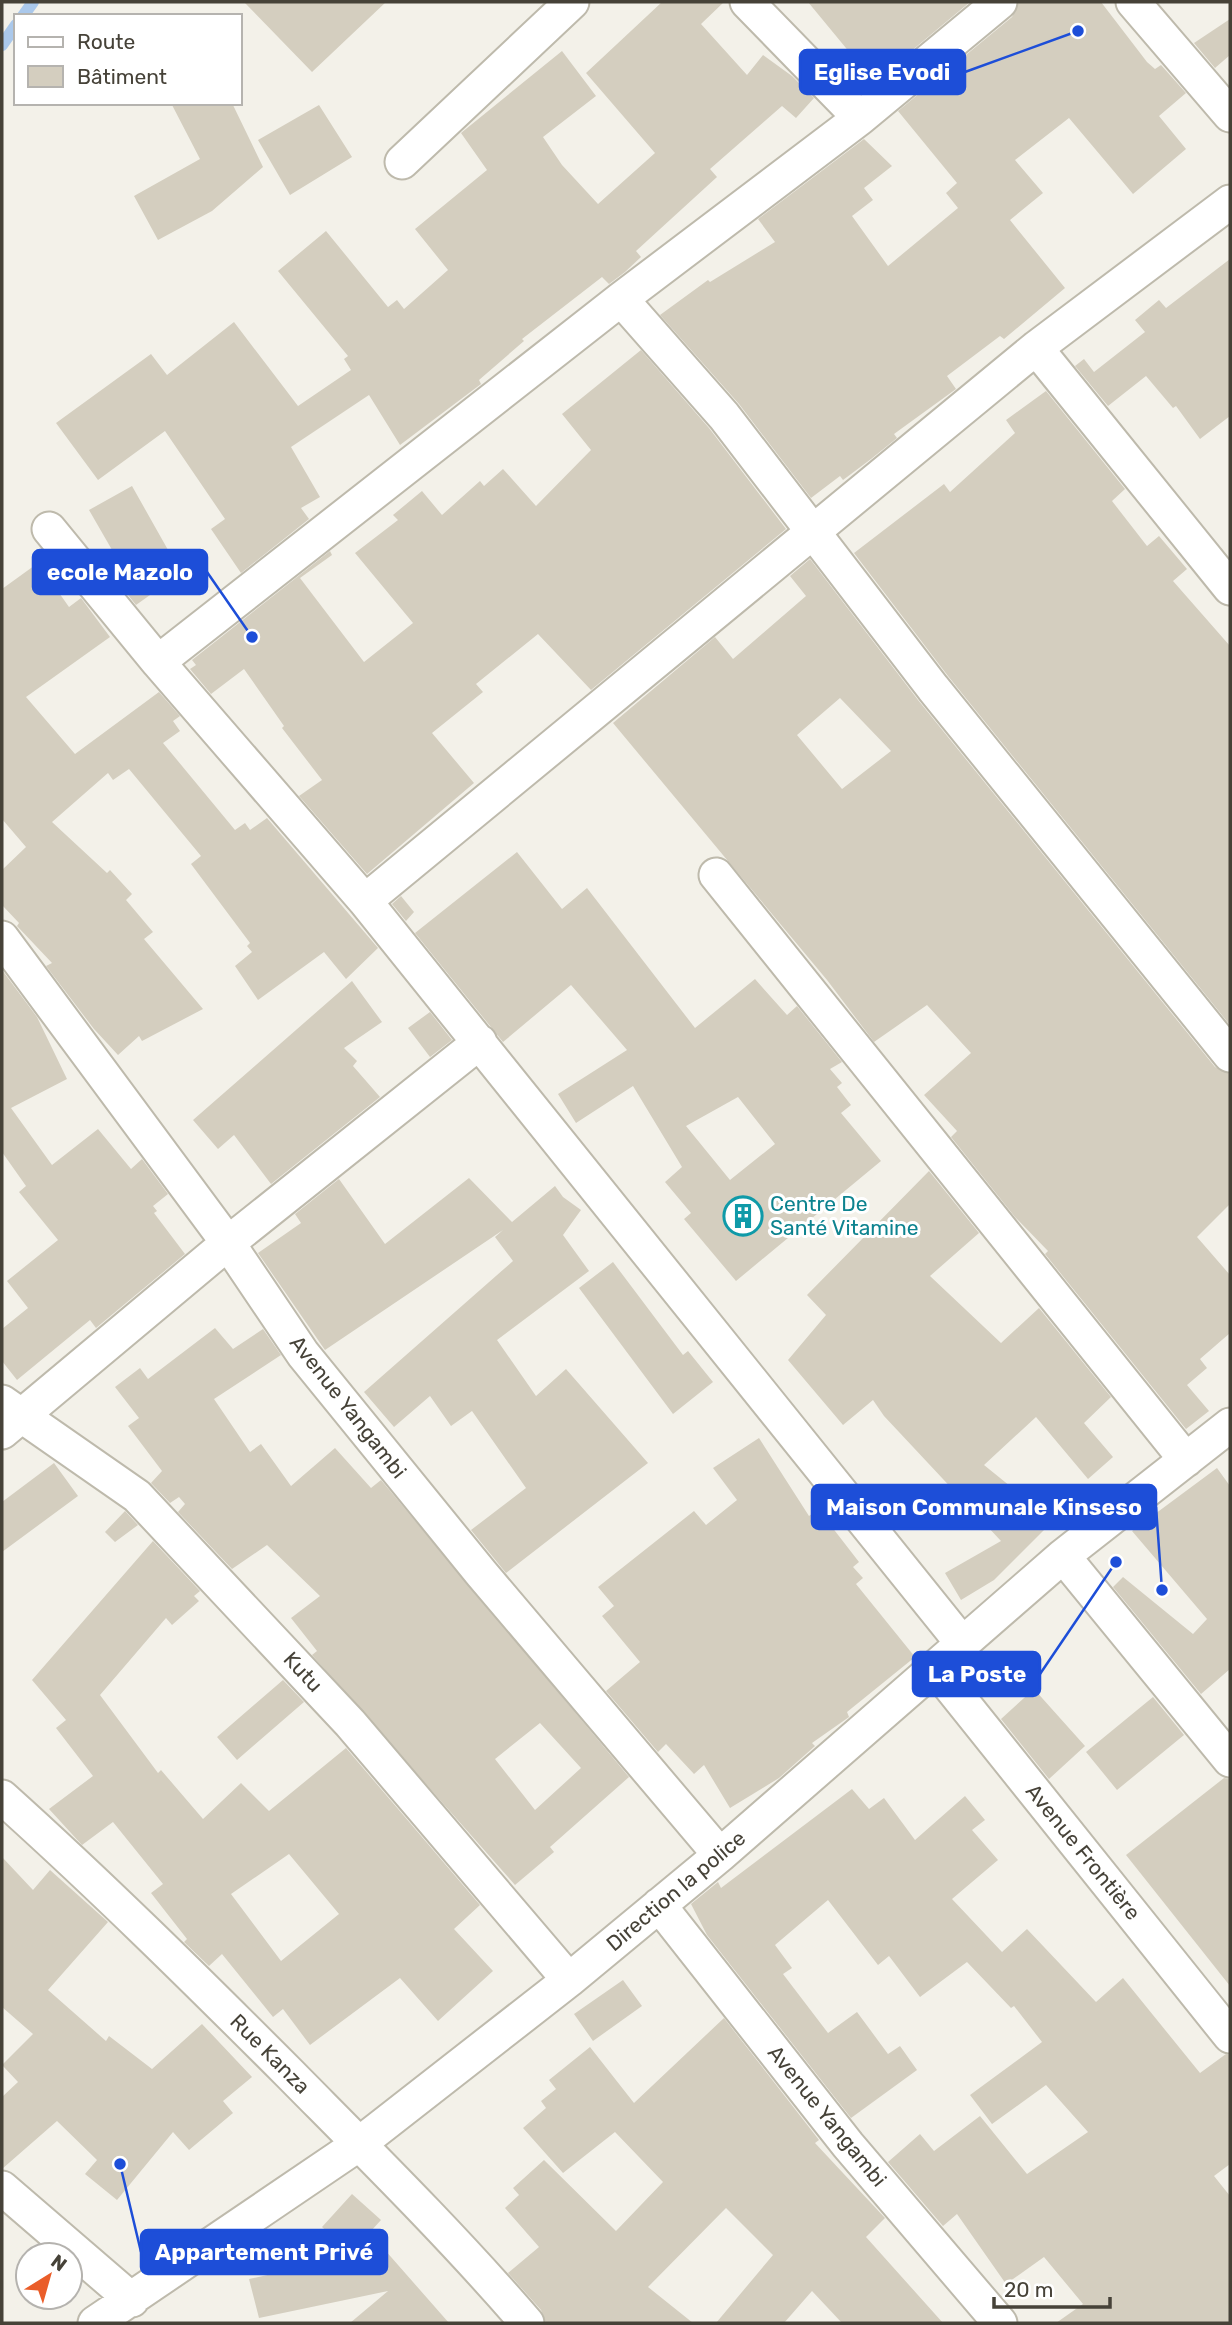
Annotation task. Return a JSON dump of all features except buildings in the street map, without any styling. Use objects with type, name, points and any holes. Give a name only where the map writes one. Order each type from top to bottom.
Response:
[{"type":"street","points":[[402,162],[572,2]]},
{"type":"street","points":[[747,2],[860,118]]},
{"type":"street","points":[[158,662],[621,299],[860,118],[1000,2]]},
{"type":"street","points":[[1133,2],[1230,115]]},
{"type":"street","points":[[365,901],[1036,348],[1230,202]]},
{"type":"street","points":[[621,299],[724,416],[811,532],[1230,1055]]},
{"type":"street","points":[[1036,348],[1230,588]]},
{"type":"street","points":[[49,529],[158,662],[365,901],[962,1643]]},
{"type":"street","points":[[716,875],[1186,1460]]},
{"type":"street","name":"Avenue Yangambi","points":[[2,938],[228,1242],[312,1364],[481,1573],[720,1855]]},
{"type":"street","points":[[9,1416],[480,1042]]},
{"type":"street","name":"Kutu","points":[[9,1416],[137,1496],[350,1723],[569,1980]]},
{"type":"street","name":"Direction la police","points":[[95,2323],[359,2144],[569,1980],[720,1855],[1063,1556],[1230,1425]]},
{"type":"street","points":[[1063,1556],[1230,1760]]},
{"type":"street","name":"Avenue Frontière","points":[[936,1669],[1230,2036]]},
{"type":"street","name":"Rue Kanza","points":[[2,1797],[115,1899],[477,2265],[527,2323]]},
{"type":"street","name":"Avenue Yangambi","points":[[659,1905],[848,2146],[1000,2323]]},
{"type":"street","points":[[2,2188],[132,2300]]},
{"type":"waterway","points":[[24,14],[33,2]]},
{"type":"waterway","points":[[2,45],[14,28]]},
{"type":"place","name":"Eglise Evodi","points":[[1078,31]]},
{"type":"place","name":"ecole Mazolo","points":[[252,637]]},
{"type":"place","name":"Centre De Santé Vitamine","points":[[743,1216]]},
{"type":"place","name":"La Poste","points":[[1116,1562]]},
{"type":"place","name":"Maison Communale Kinseso","points":[[1162,1590]]},
{"type":"place","name":"Appartement Privé","points":[[120,2164]]}]
